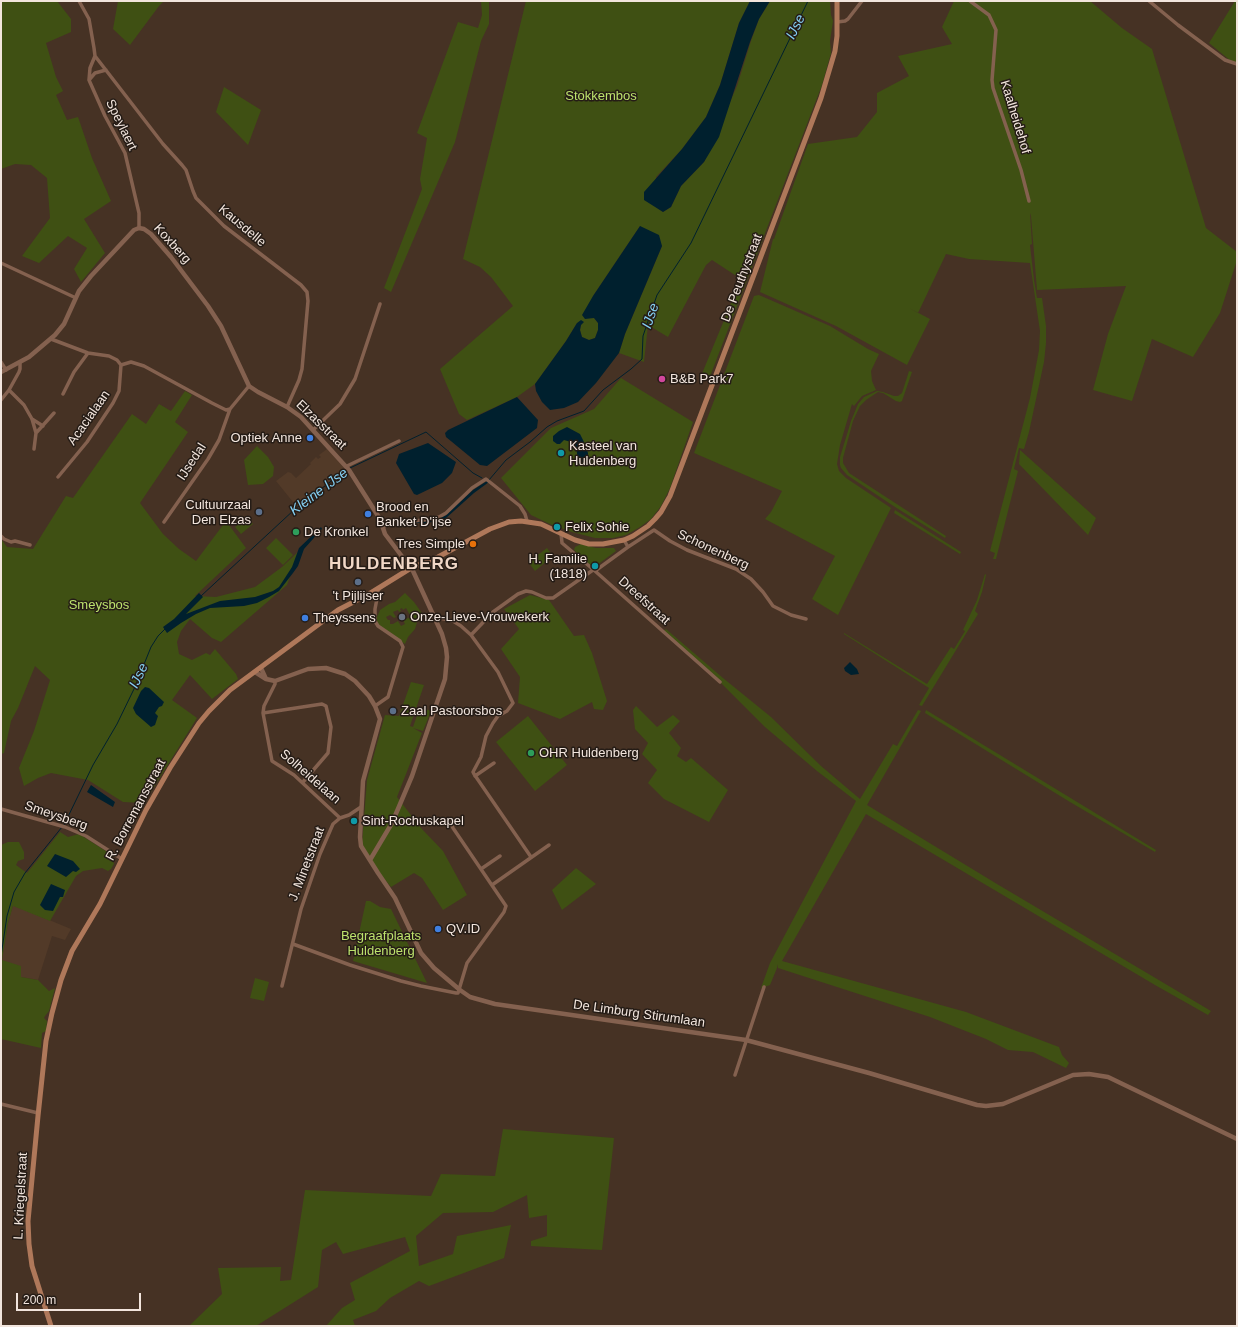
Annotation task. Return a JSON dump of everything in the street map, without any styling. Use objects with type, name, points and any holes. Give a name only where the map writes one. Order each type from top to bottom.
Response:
[{"type":"main road","name":"De Peuthystraat","points":[[411,568],[438,557],[496,526],[509,522],[527,521],[541,524],[575,540],[589,544],[603,544],[624,540],[633,536],[648,526],[661,512],[670,496],[821,98],[835,51],[837,1]]},
{"type":"main road","name":"R. Borremansstraat","points":[[38,1113],[48,1034],[61,980],[72,951],[100,904],[162,781],[199,723],[221,698],[338,610],[369,594],[411,568]]},
{"type":"main road","name":"L. Kriegelstraat","points":[[38,1113],[29,1214],[29,1244],[35,1276],[51,1326]]},
{"type":"street","points":[[79,1],[87,14],[91,25],[95,56],[90,68],[89,80]]},
{"type":"street","points":[[837,22],[848,19],[862,1]]},
{"type":"street","name":"Kaalheidehof","points":[[970,1],[989,15],[996,30],[992,80],[993,88],[1021,170],[1029,201]]},
{"type":"street","points":[[1149,1],[1225,60],[1237,64]]},
{"type":"street","points":[[89,80],[95,73],[106,70],[95,56]]},
{"type":"street","name":"Kausdelle","points":[[106,70],[163,144],[186,170],[196,198],[224,226],[295,281],[306,292],[308,301],[303,365],[299,380],[287,407]]},
{"type":"street","name":"Speylaert","points":[[89,80],[105,116],[125,153],[139,213],[139,228]]},
{"type":"street","name":"Koxberg","points":[[3,371],[20,363],[37,352],[51,339],[64,324],[79,291],[134,230],[139,228],[147,230],[164,249],[208,306],[221,326],[249,386]]},
{"type":"street","points":[[1,264],[76,298]]},
{"type":"street","points":[[313,430],[340,404],[355,379],[380,304]]},
{"type":"street","points":[[51,339],[88,353],[109,356],[118,360],[121,364],[131,362],[144,366],[212,404],[226,410],[230,410]]},
{"type":"street","points":[[63,394],[74,372],[88,353]]},
{"type":"street","points":[[1,362],[3,371]]},
{"type":"street","points":[[1,400],[20,369],[20,363]]},
{"type":"street","name":"Acacialaan","points":[[58,477],[87,442],[113,403],[119,391],[121,364]]},
{"type":"street","name":"Elzasstraat","points":[[249,386],[287,407],[301,418],[348,468],[385,534],[411,568],[435,617],[446,648],[447,657],[445,680],[434,715],[402,802],[392,823],[370,860]]},
{"type":"street","name":"IJsedal","points":[[164,522],[208,459],[219,440],[230,410],[249,386]]},
{"type":"street","points":[[8,390],[24,405],[32,419],[36,433],[34,449]]},
{"type":"street","points":[[36,433],[54,413]]},
{"type":"street","points":[[32,419],[43,426]]},
{"type":"street","points":[[348,468],[400,441]]},
{"type":"street","points":[[383,528],[387,523],[393,520],[400,522],[424,520],[439,516],[451,510],[479,482],[484,479],[489,481],[520,506],[527,521]]},
{"type":"street","name":"Schonenberg","points":[[628,547],[654,530],[687,550],[736,569],[751,579],[774,606],[790,615],[806,618]]},
{"type":"street","name":"Dreefstraat","points":[[561,533],[562,543],[720,682]]},
{"type":"street","points":[[1,536],[11,542],[15,541],[30,545]]},
{"type":"street","points":[[471,635],[493,612],[518,594],[526,591],[546,598],[553,598],[628,547],[624,540]]},
{"type":"street","points":[[375,706],[385,701],[388,697],[403,647],[400,641],[378,626],[375,622],[375,609],[379,588]]},
{"type":"street","points":[[435,617],[453,622],[461,626],[471,635],[498,672],[513,703],[507,711],[498,716],[493,723],[486,736],[483,751],[473,772],[531,857]]},
{"type":"street","points":[[261,668],[266,679]]},
{"type":"street","name":"De Limburg Stirumlaan","points":[[274,682],[308,669],[326,668],[336,670],[345,674],[363,689],[375,706],[380,719],[363,781],[360,838],[361,846],[395,898],[421,953],[434,968],[470,997],[495,1004],[746,1040],[869,1073],[977,1105],[986,1106],[1003,1104],[1073,1075],[1089,1074],[1108,1077],[1237,1139]]},
{"type":"street","points":[[255,672],[274,682]]},
{"type":"street","name":"Solheidelaan","points":[[274,682],[275,684],[264,706],[263,714],[272,761],[288,770],[303,782],[340,818]]},
{"type":"street","points":[[263,714],[322,704],[326,706],[331,727],[328,753],[303,782]]},
{"type":"street","points":[[474,775],[494,763]]},
{"type":"street","name":"J. Minetstraat","points":[[282,986],[301,909],[315,867],[333,824],[340,818],[361,807]]},
{"type":"street","name":"Smeysberg","points":[[1,809],[65,827],[86,836],[122,859]]},
{"type":"street","points":[[293,944],[343,962],[408,982],[458,993],[467,964],[506,909],[505,904],[453,828],[452,823]]},
{"type":"street","points":[[492,885],[549,845]]},
{"type":"street","points":[[481,869],[500,856]]},
{"type":"street","points":[[735,1075],[764,987]]},
{"type":"street","points":[[1,1104],[38,1113]]},
{"type":"shaded area","points":[[327,449],[345,469],[297,507],[276,481],[288,472],[296,478],[311,464],[310,463],[316,457],[318,459],[321,457],[319,455]]},
{"type":"shaded area","points":[[13,905],[71,929],[65,940],[52,936],[38,980],[21,977],[2,960],[8,923]]},
{"type":"green space","points":[[1,1],[57,1],[71,19],[71,32],[46,43],[56,77],[63,91],[56,95],[67,120],[78,117],[92,158],[111,201],[84,219],[105,253],[81,282],[74,269],[87,248],[68,236],[39,263],[22,256],[50,218],[47,178],[31,165],[15,164],[1,169]]},
{"type":"green space","points":[[118,1],[164,1],[130,45],[113,29]]},
{"type":"green space","points":[[481,1],[489,1],[489,24],[481,41],[455,142],[391,292],[384,288],[422,189],[420,179],[427,138],[417,133],[458,22],[478,28],[482,15]]},
{"type":"green space","name":"Stokkembos","points":[[526,1],[750,1],[739,23],[720,85],[706,117],[682,149],[656,177],[656,207],[663,212],[671,207],[681,186],[704,162],[737,86],[759,19],[770,1],[830,1],[833,21],[830,41],[831,53],[822,85],[709,379],[701,376],[741,279],[712,260],[706,265],[668,337],[648,325],[644,362],[619,353],[625,334],[662,246],[640,226],[593,296],[594,318],[598,323],[598,330],[595,338],[589,340],[582,337],[580,330],[581,325],[577,323],[535,384],[517,397],[467,420],[459,414],[440,369],[513,306],[491,277],[480,267],[463,259]]},
{"type":"green space","points":[[954,1],[1090,1],[1122,28],[1152,49],[1206,228],[1237,252],[1237,260],[1220,313],[1193,357],[1152,339],[1132,401],[1093,390],[1108,334],[1126,286],[1037,290],[1030,213],[1032,244],[1030,245],[1034,280],[1037,298],[1042,298],[1046,326],[1044,362],[1029,432],[1024,449],[1019,448],[1014,469],[1018,471],[996,559],[993,559],[995,553],[990,551],[1030,398],[1039,350],[1040,331],[1030,263],[969,259],[946,254],[918,313],[930,319],[907,365],[836,326],[760,292],[773,239],[808,144],[857,137],[877,112],[877,93],[909,76],[898,56],[952,44],[942,27]]},
{"type":"green space","points":[[1235,1],[1237,1],[1237,66],[1209,43]]},
{"type":"green space","points":[[224,87],[261,110],[248,145],[216,112]]},
{"type":"green space","points":[[759,295],[830,326],[879,354],[871,371],[872,381],[876,390],[862,396],[854,406],[852,404],[840,445],[837,464],[839,471],[846,478],[891,508],[838,615],[812,599],[835,556],[765,519],[771,512],[782,491],[694,453],[754,296]]},
{"type":"green space","points":[[909,371],[912,372],[902,401],[896,401],[883,393],[878,392],[860,406],[853,421],[843,463],[849,473],[946,536],[945,538],[847,475],[840,465],[840,457],[858,404],[864,397],[877,391],[898,396],[902,393]]},
{"type":"green space","points":[[621,378],[693,422],[670,488],[661,506],[651,519],[640,527],[626,535],[613,538],[595,538],[572,532],[531,515],[501,478],[551,428],[594,409]]},
{"type":"green space","name":"Smeysbos","points":[[185,391],[192,395],[175,422],[188,432],[140,503],[163,534],[179,549],[196,561],[226,521],[246,548],[195,596],[216,597],[255,587],[282,567],[299,551],[287,585],[221,642],[212,638],[190,619],[181,631],[177,642],[179,654],[192,660],[206,653],[210,655],[215,649],[236,674],[238,679],[212,699],[190,675],[172,700],[197,718],[144,803],[123,802],[88,780],[51,773],[24,786],[19,768],[34,731],[50,680],[35,666],[18,708],[11,721],[4,753],[1,754],[1,539],[7,547],[33,549],[66,496],[73,498],[132,414],[146,424],[159,404],[171,411]]},
{"type":"green space","points":[[257,446],[268,457],[274,467],[273,476],[263,484],[248,485],[244,460]]},
{"type":"green space","points":[[1020,450],[1096,518],[1088,535],[1019,464]]},
{"type":"green space","points":[[895,510],[961,552],[960,554],[894,513]]},
{"type":"green space","points":[[247,517],[253,524],[241,534],[235,527]]},
{"type":"green space","points":[[276,538],[293,555],[283,565],[266,548]]},
{"type":"green space","points":[[581,544],[596,548],[614,548],[616,551],[593,568],[574,550],[575,547]]},
{"type":"green space","points":[[547,548],[553,556],[535,571],[528,562]]},
{"type":"green space","points":[[985,574],[982,592],[975,611],[978,614],[922,706],[919,705],[929,688],[844,634],[927,684],[951,647],[954,649],[965,631],[963,630],[977,600]]},
{"type":"green space","points":[[405,593],[414,602],[424,616],[418,619],[415,629],[408,637],[405,644],[379,625],[376,619],[380,610],[395,602]],"holes":[[[402,608],[403,610],[406,608],[411,617],[403,620],[405,624],[401,626],[398,621],[390,624],[390,620],[386,617],[390,615],[394,618],[396,617],[393,612],[398,610],[399,612]]]},
{"type":"green space","points":[[530,595],[549,600],[574,636],[584,635],[592,653],[607,701],[603,710],[594,709],[592,702],[560,719],[518,703],[520,677],[501,649],[519,629],[504,609]]},
{"type":"green space","points":[[666,629],[771,717],[821,766],[860,799],[893,744],[897,746],[918,710],[921,711],[867,805],[1211,1011],[1208,1015],[1155,985],[866,814],[782,961],[966,1012],[1059,1047],[1062,1055],[1069,1063],[1066,1068],[1033,1052],[1008,1050],[986,1039],[930,1017],[778,968],[777,964],[777,968],[770,985],[761,988],[770,963],[856,801],[817,771],[765,727],[720,682],[663,632]]},
{"type":"green space","points":[[411,682],[424,685],[410,726],[413,727],[420,707],[431,711],[423,731],[413,728],[422,733],[397,797],[421,828],[443,851],[467,895],[443,910],[422,878],[414,873],[391,887],[379,872],[362,844],[367,780],[385,715],[399,716]]},
{"type":"green space","points":[[636,706],[657,727],[673,715],[680,721],[669,733],[681,748],[677,756],[686,762],[691,758],[728,790],[709,822],[664,799],[648,783],[657,770],[642,754],[648,743],[635,729],[633,710]]},
{"type":"green space","points":[[926,710],[1156,850],[1155,852],[925,713]]},
{"type":"green space","name":"OHR Huldenberg","points":[[528,716],[567,765],[535,791],[496,742]]},
{"type":"green space","points":[[60,832],[68,837],[79,834],[112,855],[114,864],[108,871],[102,868],[83,871],[76,876],[50,921],[13,906],[8,923],[2,960],[21,966],[21,977],[38,980],[49,991],[55,988],[49,1011],[44,1018],[47,1021],[46,1031],[42,1033],[41,1048],[1,1039],[1,845],[8,842],[19,842],[24,852],[24,859],[18,861],[16,865],[27,873]]},
{"type":"green space","points":[[576,868],[596,884],[562,910],[552,890]]},
{"type":"green space","name":"Begraafplaats Huldenberg","points":[[366,901],[370,901],[380,907],[391,909],[427,983],[353,961]]},
{"type":"green space","points":[[255,978],[269,982],[264,1001],[250,998]]},
{"type":"green space","points":[[503,1129],[614,1138],[602,1250],[531,1246],[531,1241],[547,1236],[547,1215],[529,1218],[527,1195],[493,1212],[443,1213],[416,1236],[419,1266],[453,1254],[457,1236],[511,1225],[504,1258],[429,1286],[419,1281],[390,1298],[376,1311],[353,1320],[355,1326],[326,1326],[342,1308],[355,1300],[350,1283],[410,1251],[405,1237],[343,1254],[336,1242],[322,1250],[318,1287],[256,1326],[189,1326],[222,1294],[218,1268],[281,1267],[280,1281],[291,1280],[305,1190],[431,1196],[441,1174],[495,1176]]},
{"type":"water","points":[[750,1],[770,1],[759,19],[750,42],[719,137],[704,162],[681,186],[671,207],[663,212],[644,200],[644,192],[682,149],[706,117],[720,85],[739,23]]},
{"type":"water","points":[[640,226],[659,235],[662,246],[625,334],[619,353],[596,383],[578,402],[564,408],[550,410],[542,402],[536,391],[535,384],[577,323],[581,320],[584,322],[581,325],[580,330],[582,337],[589,340],[595,338],[598,330],[598,323],[594,318],[585,319],[582,315]]},
{"type":"water","points":[[517,397],[538,420],[537,428],[487,466],[480,465],[446,437],[445,433],[448,430]]},
{"type":"water","points":[[567,427],[580,434],[588,453],[588,460],[585,462],[580,463],[578,460],[576,447],[571,442],[564,440],[560,444],[557,444],[553,441],[553,436]]},
{"type":"water","points":[[428,443],[456,462],[452,473],[442,483],[417,495],[414,494],[396,463],[399,454]]},
{"type":"water","points":[[487,481],[489,482],[474,493],[445,519],[423,524],[423,522],[445,516],[473,490]]},
{"type":"water","points":[[321,527],[322,529],[304,549],[298,566],[279,591],[257,603],[244,606],[210,608],[196,614],[167,633],[163,627],[174,619],[199,593],[203,597],[186,614],[220,601],[255,597],[273,591],[279,587],[292,567],[299,548]]},
{"type":"water","points":[[850,662],[857,669],[859,674],[851,675],[845,671],[844,668]]},
{"type":"water","points":[[145,687],[149,688],[164,702],[155,713],[158,716],[155,725],[151,727],[136,714],[133,708],[141,691]]},
{"type":"water","points":[[91,785],[115,802],[113,807],[87,792]]},
{"type":"water","points":[[55,854],[73,861],[80,869],[76,872],[73,871],[66,877],[47,866]]},
{"type":"water","points":[[51,884],[65,890],[63,897],[60,897],[53,911],[45,910],[40,905]]},
{"type":"waterway","name":"IJse","points":[[489,480],[506,460],[547,427],[557,421],[584,411],[603,390],[642,359],[643,336],[657,295],[691,243],[808,1]]},
{"type":"waterway","name":"Kleine IJse","points":[[350,468],[426,432],[473,473],[482,478]]},
{"type":"waterway","name":"Kleine IJse","points":[[201,596],[295,509],[347,469]]},
{"type":"waterway","name":"IJse","points":[[414,523],[423,522]]},
{"type":"waterway","name":"IJse","points":[[64,825],[93,765],[117,724],[134,689],[151,647],[158,636],[165,629]]},
{"type":"waterway","name":"IJse","points":[[1,956],[7,916],[14,892],[25,873],[62,827]]},
{"type":"place","name":"B&B Park7","points":[[662,379]]},
{"type":"place","name":"Optiek Anne","points":[[310,438]]},
{"type":"place","name":"Kasteel van Huldenberg","points":[[561,453]]},
{"type":"place","name":"Cultuurzaal Den Elzas","points":[[259,512]]},
{"type":"place","name":"Brood en Banket D'ijse","points":[[368,514]]},
{"type":"place","name":"Felix Sohie","points":[[557,527]]},
{"type":"place","name":"De Kronkel","points":[[296,532]]},
{"type":"place","name":"Tres Simple","points":[[473,544]]},
{"type":"place","name":"H. Familie (1818)","points":[[595,566]]},
{"type":"place","name":"'t Pijlijser","points":[[358,582]]},
{"type":"place","name":"Onze-Lieve-Vrouwekerk","points":[[402,617]]},
{"type":"place","name":"Theyssens","points":[[305,618]]},
{"type":"place","name":"Zaal Pastoorsbos","points":[[393,711]]},
{"type":"place","name":"OHR Huldenberg","points":[[531,753]]},
{"type":"place","name":"Sint-Rochuskapel","points":[[354,821]]},
{"type":"place","name":"QV.ID","points":[[438,929]]},
{"type":"district","name":"HULDENBERG","points":[[394,564]]}]
